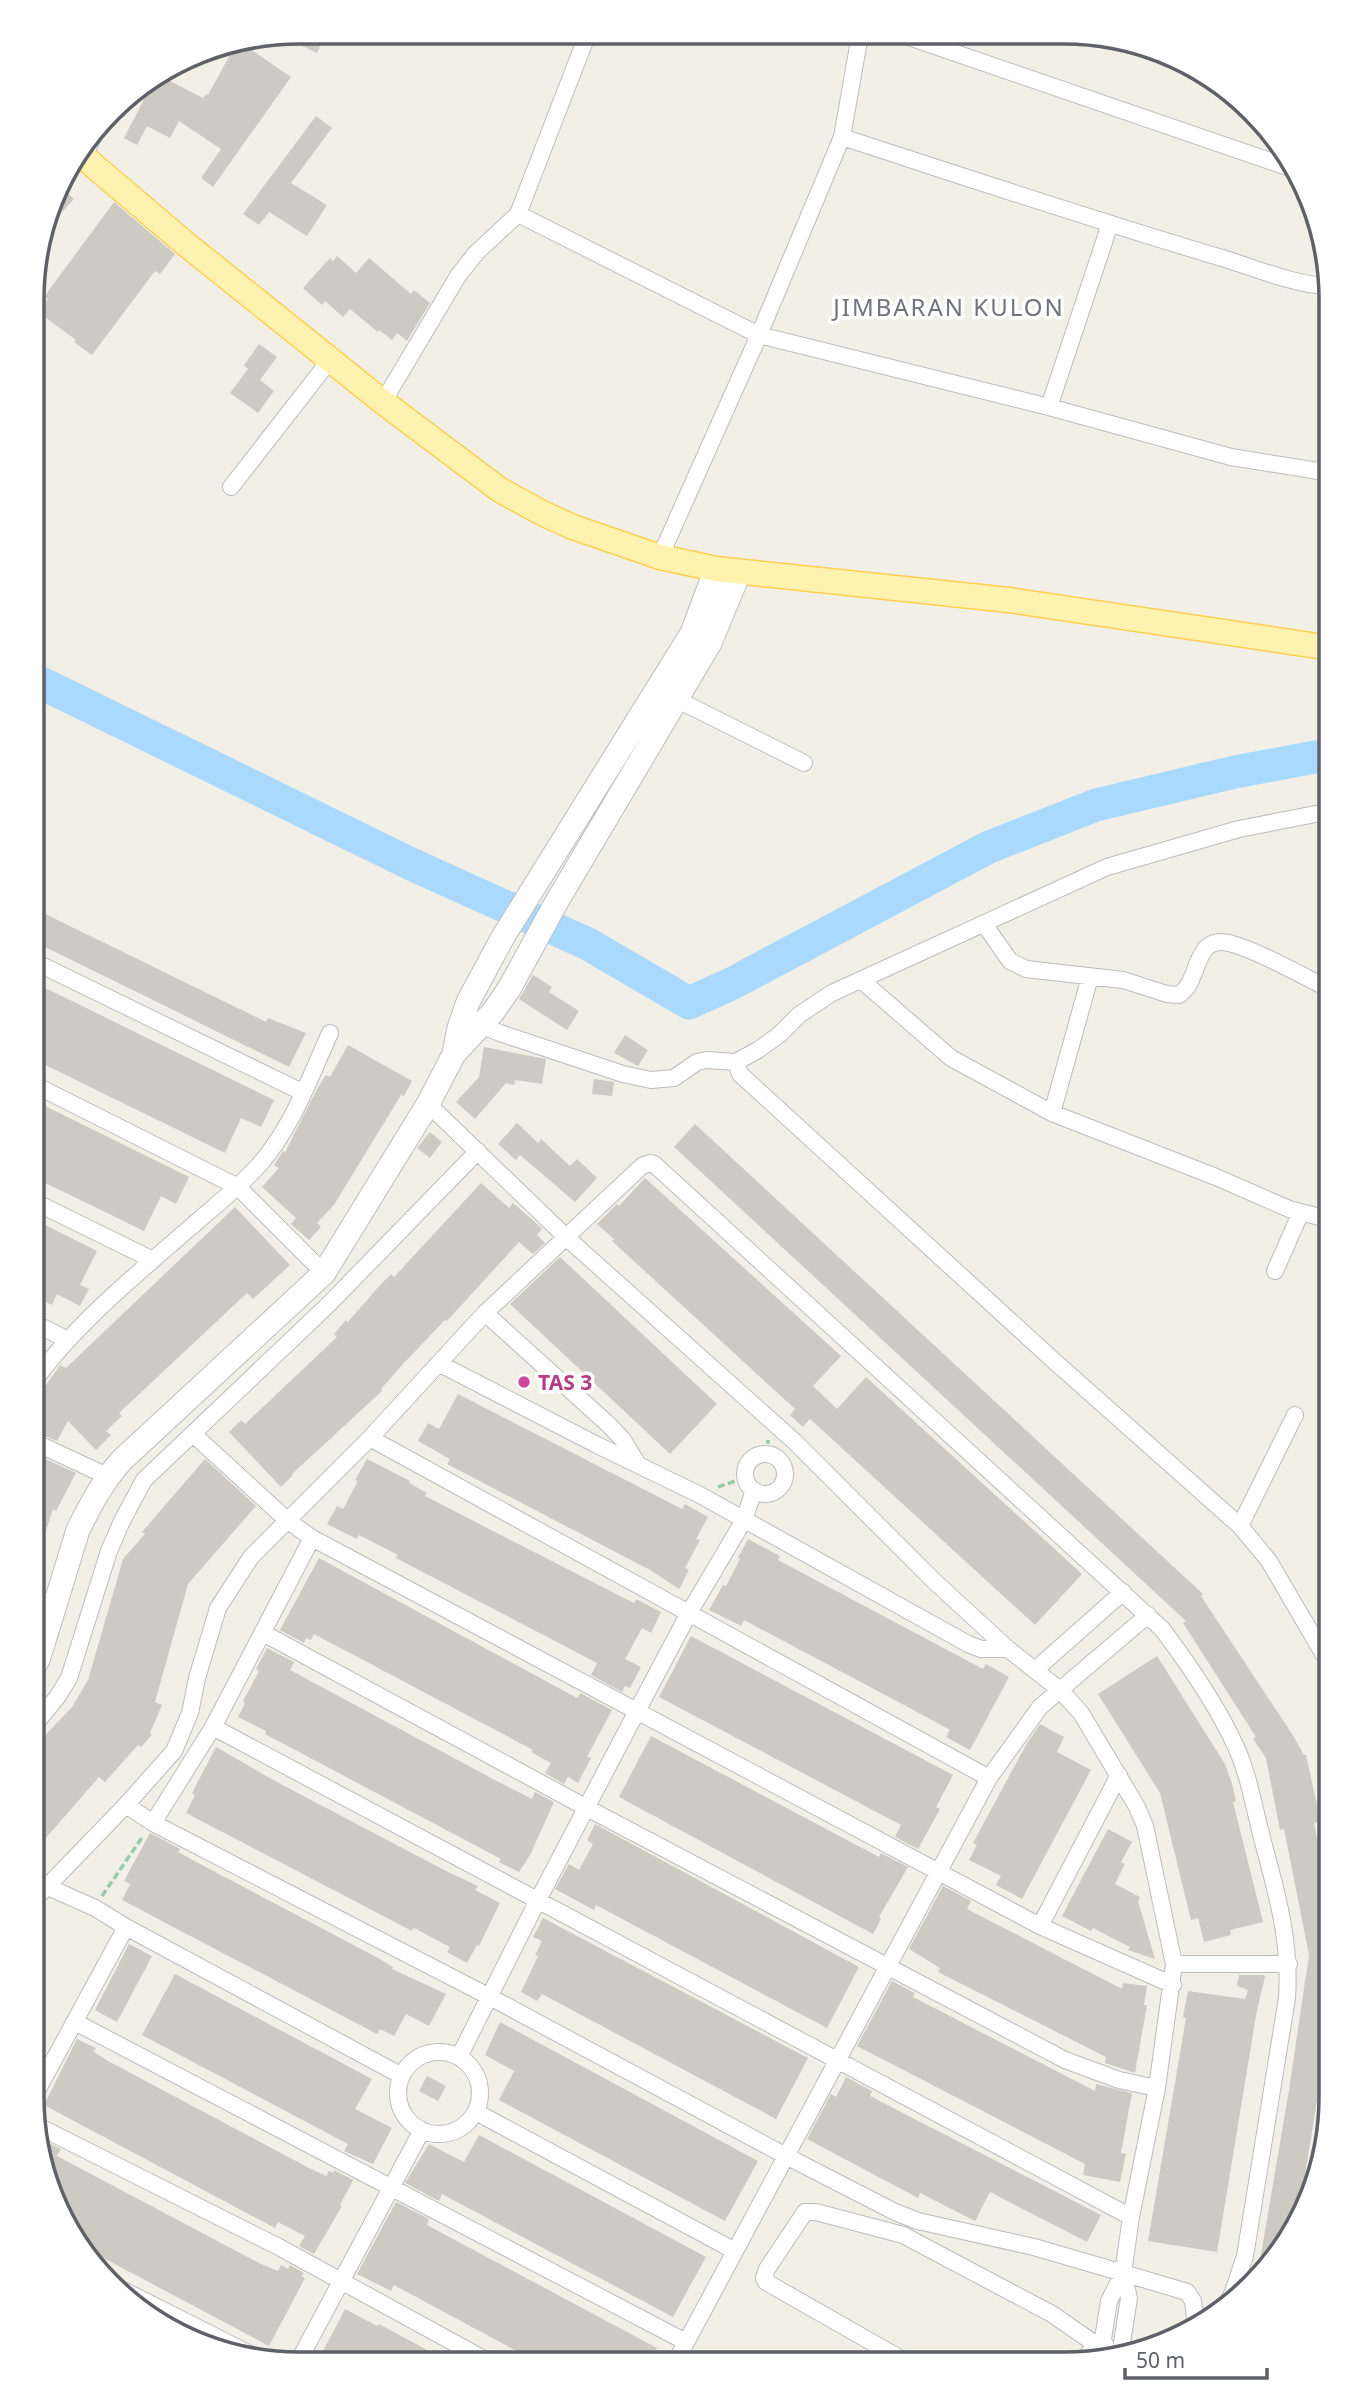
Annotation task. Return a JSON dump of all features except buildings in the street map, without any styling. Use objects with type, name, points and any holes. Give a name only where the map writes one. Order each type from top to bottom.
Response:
[{"type":"main road","points":[[86,158],[187,245],[383,402],[500,490],[573,527],[660,557],[728,571],[1009,600],[1319,646]]},
{"type":"street","points":[[383,402],[458,276],[476,253],[518,214],[585,44]]},
{"type":"street","points":[[660,557],[759,335],[842,137],[858,44]]},
{"type":"street","points":[[929,44],[1281,165]]},
{"type":"street","points":[[842,137],[1110,224],[1319,286]]},
{"type":"street","points":[[518,214],[759,335],[1049,407],[1231,457],[1319,471]]},
{"type":"street","points":[[1049,407],[1110,224]]},
{"type":"street","points":[[231,487],[330,360]]},
{"type":"street","points":[[44,1641],[78,1530],[107,1476],[324,1273],[428,1104],[472,1018],[503,937],[627,760],[676,699],[710,643],[728,571]]},
{"type":"street","points":[[472,1018],[509,989],[556,903],[692,633],[728,571]]},
{"type":"street","points":[[676,699],[804,763]]},
{"type":"street","points":[[472,1018],[613,1070],[651,1080],[666,1080],[674,1078],[696,1062],[727,1061],[780,1034],[816,1002],[1120,863],[1239,829],[1319,813]]},
{"type":"street","points":[[984,924],[1010,961],[1026,970],[1123,979],[1167,994],[1180,995],[1186,990],[1205,950],[1220,942],[1243,947],[1319,984]]},
{"type":"street","points":[[44,966],[303,1092]]},
{"type":"street","points":[[1052,1113],[1090,977]]},
{"type":"street","points":[[861,980],[951,1058],[1052,1113],[1319,1217]]},
{"type":"street","points":[[44,1369],[68,1340],[261,1163],[282,1132],[330,1032]]},
{"type":"street","points":[[727,1061],[1053,1360],[1240,1526],[1269,1561],[1319,1646]]},
{"type":"street","points":[[44,1089],[238,1186],[324,1273]]},
{"type":"street","points":[[428,1104],[567,1238],[795,1442],[933,1580],[1008,1649],[1060,1690],[1081,1713],[1137,1807],[1145,1826],[1174,1964],[1157,2088],[1131,2217],[1124,2273],[1129,2298],[1125,2345]]},
{"type":"street","points":[[44,1713],[69,1678],[109,1551],[121,1521],[144,1480],[329,1304],[474,1147]]},
{"type":"street","points":[[44,1891],[174,1751],[182,1737],[224,1596],[251,1557],[370,1438],[485,1313],[642,1166],[650,1163],[658,1166],[1149,1615],[1196,1674],[1236,1747],[1285,1929],[1289,1964],[1287,1998],[1245,2256],[1235,2287]]},
{"type":"street","points":[[44,1206],[153,1260]]},
{"type":"street","points":[[1275,1271],[1301,1212]]},
{"type":"street","points":[[485,1313],[609,1425],[623,1440],[637,1463]]},
{"type":"street","points":[[44,1328],[68,1340]]},
{"type":"street","points":[[440,1364],[597,1446],[701,1495],[968,1644],[981,1649],[1008,1649]]},
{"type":"street","points":[[1240,1526],[1295,1415]]},
{"type":"street","points":[[193,1434],[288,1521],[312,1538],[1040,1926],[1173,1985]]},
{"type":"street","points":[[370,1438],[989,1778]]},
{"type":"street","points":[[777,1458],[795,1442]]},
{"type":"street","points":[[44,1447],[107,1476]]},
{"type":"street","points":[[459,2057],[637,1711],[744,1520],[750,1484],[747,1467],[753,1459],[767,1454],[777,1458],[785,1471],[782,1486],[768,1494],[750,1484]]},
{"type":"street","points":[[153,1823],[213,1727],[312,1538]]},
{"type":"street","points":[[1035,1670],[1124,1592]]},
{"type":"street","points":[[681,2352],[989,1778],[1030,1720],[1060,1690],[1149,1615]]},
{"type":"street","points":[[263,1633],[587,1808],[1065,2060],[1119,2080],[1157,2088]]},
{"type":"street","points":[[213,1727],[1131,2217]]},
{"type":"street","points":[[1040,1926],[1119,1775]]},
{"type":"street","points":[[126,1805],[153,1823],[490,1997],[895,2212],[918,2221],[1034,2247],[1187,2292],[1193,2301],[1195,2316]]},
{"type":"street","points":[[44,1884],[94,1908],[402,2076]]},
{"type":"street","points":[[44,2078],[126,1927]]},
{"type":"street","points":[[1174,1964],[1289,1964]]},
{"type":"street","points":[[75,2022],[686,2342]]},
{"type":"street","points":[[433,2052],[459,2057],[474,2072],[478,2081],[480,2092],[476,2112],[453,2132],[432,2133],[422,2130],[411,2123],[398,2101],[402,2076],[409,2065],[420,2056],[433,2052]]},
{"type":"street","points":[[476,2112],[735,2251]]},
{"type":"street","points":[[46,2130],[277,2246],[471,2352]]},
{"type":"street","points":[[303,2352],[422,2130]]},
{"type":"street","points":[[889,2352],[766,2282],[764,2278],[767,2269],[805,2212],[816,2212],[903,2235],[1052,2314],[1100,2345],[1115,2347]]},
{"type":"street","points":[[1090,2351],[1100,2345],[1109,2301],[1124,2273]]},
{"type":"street","points":[[147,2302],[226,2342]]},
{"type":"path","points":[[701,1495],[720,1486],[750,1484]]},
{"type":"path","points":[[94,1908],[153,1823]]},
{"type":"waterway","points":[[44,684],[411,864],[588,944],[689,1003],[731,984],[989,847],[1096,805],[1235,772],[1319,756]]},
{"type":"place","name":"TAS 3","points":[[524,1382]]},
{"type":"district","name":"JIMBARAN KULON","points":[[949,306]]}]
